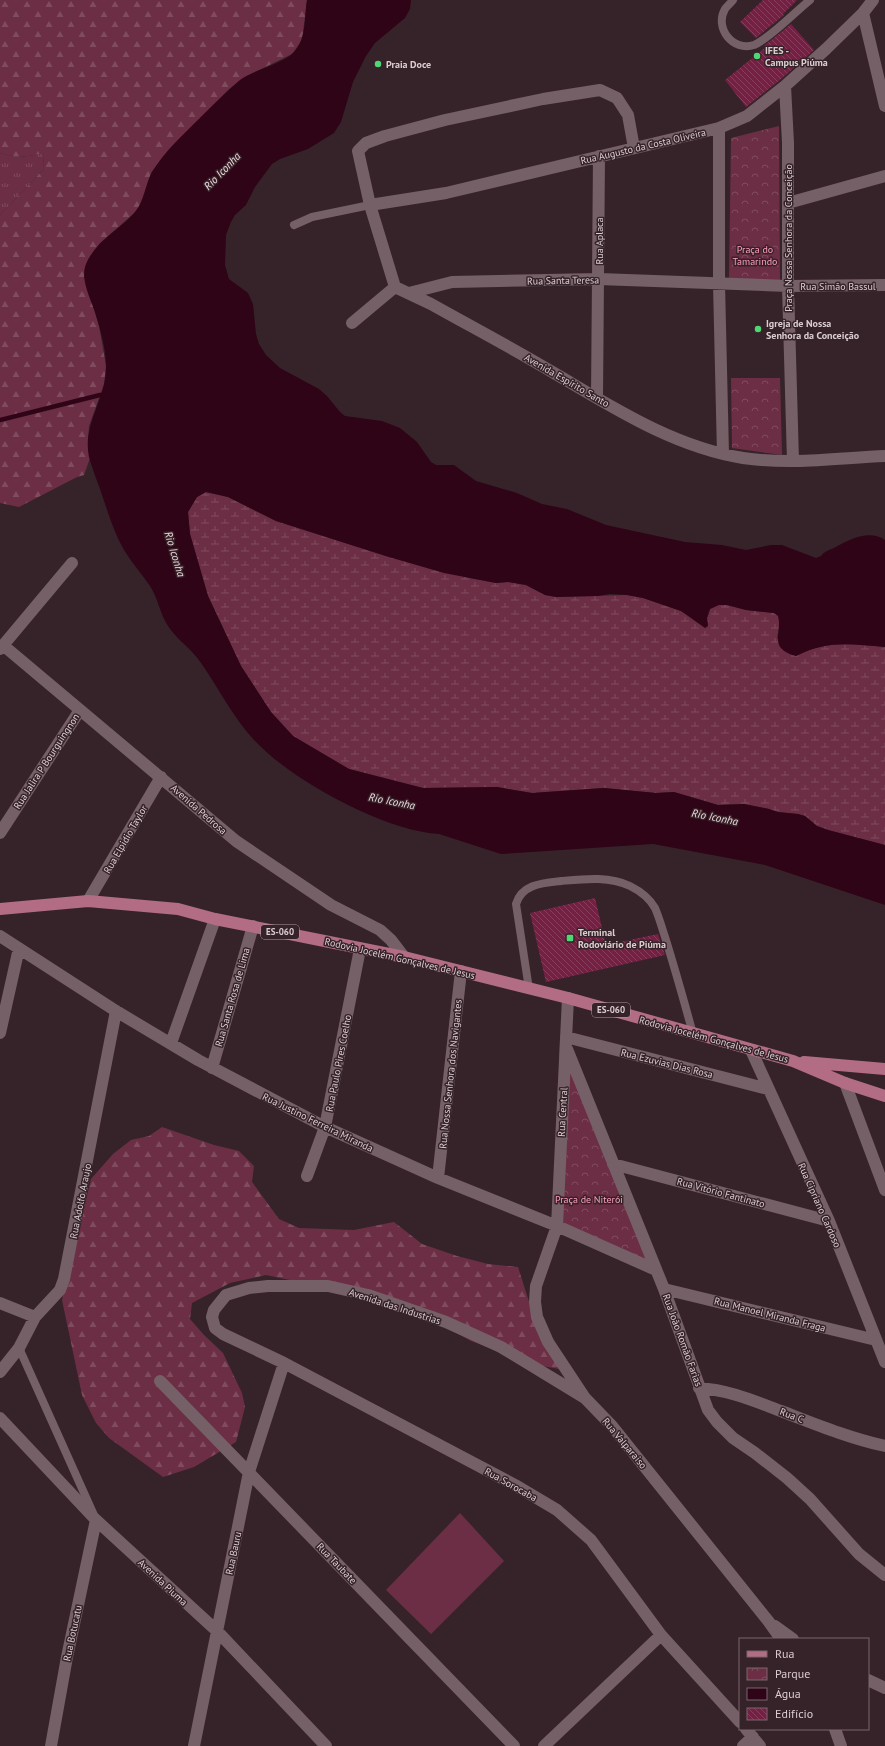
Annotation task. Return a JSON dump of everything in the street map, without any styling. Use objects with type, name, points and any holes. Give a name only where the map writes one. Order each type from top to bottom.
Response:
[{"type":"main road","name":"Rodovia Jocelém Gonçalves de Jesus","points":[[0,910],[88,901],[178,909],[215,919],[404,957],[568,998],[793,1061],[845,1083],[885,1096]]},
{"type":"main road","name":"Rodovia Jocelém Gonçalves de Jesus","points":[[793,1061],[885,1069]]},
{"type":"street","name":"Rua Augusto da Costa Oliveira","points":[[370,205],[446,193],[719,128],[747,116],[785,86],[863,13],[873,0]]},
{"type":"street","points":[[863,13],[885,106]]},
{"type":"street","name":"Praça Nossa Senhora da Conceição","points":[[785,86],[788,142],[788,286],[793,461]]},
{"type":"street","points":[[352,323],[395,287],[370,205],[358,151],[366,142],[438,122],[543,98],[600,90],[617,98],[628,115],[634,148]]},
{"type":"street","points":[[719,128],[719,284],[723,454]]},
{"type":"street","name":"Rua Aplaca","points":[[596,398],[600,156]]},
{"type":"street","points":[[788,203],[885,176]]},
{"type":"street","name":"Rua Santa Teresa","points":[[409,293],[452,282],[599,278],[719,284]]},
{"type":"street","name":"Rua Simão Bassul","points":[[719,284],[788,286],[885,285]]},
{"type":"street","name":"Avenida Espírito Santo","points":[[395,287],[521,353],[596,398],[647,425],[688,444],[723,454],[767,460],[793,461],[885,456]]},
{"type":"street","points":[[2,648],[72,563]]},
{"type":"street","name":"Avenida Pedrosa","points":[[2,648],[80,710],[236,841],[331,905],[380,930],[391,940],[404,957]]},
{"type":"street","name":"Rua Jalira P Bourguingnon","points":[[0,833],[80,710]]},
{"type":"street","name":"Rua Elpidio Taylor","points":[[88,901],[161,777]]},
{"type":"street","points":[[171,1043],[215,919]]},
{"type":"street","name":"Rua Santa Rosa de Lima","points":[[212,1068],[253,926]]},
{"type":"street","name":"Rua Justino Ferreira Miranda","points":[[0,936],[116,1011],[212,1068],[325,1127],[438,1178],[557,1226],[656,1270]]},
{"type":"street","points":[[0,1033],[19,948]]},
{"type":"street","name":"Rua Paulo Pires Coelho","points":[[307,1176],[325,1127],[360,949]]},
{"type":"street","name":"Rua Nossa Senhora dos Navigantes","points":[[438,1178],[461,971]]},
{"type":"street","name":"Rua Central","points":[[557,1226],[568,998]]},
{"type":"street","name":"Rua Adolfo Araujo","points":[[0,1368],[19,1348],[35,1317],[60,1290],[64,1279],[116,1011]]},
{"type":"street","name":"Rua Ezuvias Dias Rosa","points":[[566,1041],[768,1089]]},
{"type":"street","name":"Rua João Romão Farias","points":[[566,1041],[613,1164],[664,1289],[708,1410],[717,1422],[733,1438],[787,1478],[810,1499],[859,1554],[885,1575]]},
{"type":"street","name":"Rua Cipriano Cardoso","points":[[751,1050],[829,1221],[885,1362]]},
{"type":"street","points":[[845,1083],[885,1190]]},
{"type":"street","name":"Rua Vitório Fantinato","points":[[613,1164],[829,1221]]},
{"type":"street","name":"Rua Valparaiso","points":[[557,1226],[536,1286],[537,1317],[548,1342],[585,1398],[612,1426],[780,1638]]},
{"type":"street","name":"Avenida das Industrias","points":[[215,1328],[212,1316],[214,1310],[226,1295],[249,1288],[268,1286],[328,1286],[368,1295],[446,1322],[501,1347],[585,1398]]},
{"type":"street","name":"Rua Manoel Miranda Fraga","points":[[664,1289],[876,1340]]},
{"type":"street","points":[[0,1303],[35,1317]]},
{"type":"street","name":"Rua Sorocaba","points":[[215,1328],[245,1346],[284,1363],[515,1485],[557,1510],[591,1540],[661,1635],[739,1721]]},
{"type":"street","name":"Rua Bauru","points":[[194,1746],[249,1472],[284,1363]]},
{"type":"street","name":"Rua Taubate","points":[[160,1380],[514,1746]]},
{"type":"street","name":"Rua C","points":[[699,1388],[716,1389],[757,1401],[829,1429],[885,1446]]},
{"type":"street","name":"Avenida Piuma","points":[[0,1418],[96,1520],[217,1631],[326,1746]]},
{"type":"street","name":"Rua Botucatu","points":[[51,1746],[67,1657],[96,1520]]},
{"type":"street","points":[[769,1622],[792,1638]]},
{"type":"street","points":[[544,1746],[661,1635]]},
{"type":"street","points":[[869,1680],[885,1688]]},
{"type":"street","points":[[835,1730],[841,1746]]},
{"type":"street","points":[[743,1746],[753,1737]]},
{"type":"lane","points":[[733,0],[725,10],[722,22],[724,32],[731,42],[740,45],[753,45],[767,37],[810,0]]},
{"type":"lane","points":[[294,225],[312,217],[370,205]]},
{"type":"lane","points":[[529,989],[516,904],[518,898],[531,886],[543,883],[590,878],[610,880],[630,886],[643,894],[655,908],[693,1034]]},
{"type":"lane","points":[[19,1348],[96,1520]]},
{"type":"green space","points":[[0,0],[307,0],[302,40],[292,54],[243,78],[229,89],[169,149],[151,173],[139,208],[100,243],[89,259],[84,276],[99,326],[106,366],[104,384],[89,426],[88,440],[90,458],[84,475],[77,477],[19,507],[0,503],[0,215],[44,169],[43,153],[11,156],[0,153]]},
{"type":"green space","name":"Praça do Tamarindo","points":[[779,126],[780,281],[729,280],[731,138]]},
{"type":"green space","points":[[0,153],[11,156],[21,156],[43,153],[44,169],[0,215]]},
{"type":"green space","points":[[731,378],[780,378],[782,455],[732,448]]},
{"type":"green space","points":[[206,492],[228,497],[276,521],[389,557],[470,578],[496,583],[508,582],[526,585],[545,595],[556,597],[627,595],[643,598],[681,611],[708,626],[707,618],[710,609],[719,604],[746,610],[774,613],[778,615],[780,621],[777,638],[796,656],[818,647],[829,645],[850,644],[885,647],[885,845],[828,830],[817,826],[805,816],[798,814],[778,812],[744,804],[718,805],[674,792],[656,793],[604,788],[532,793],[497,787],[423,788],[349,769],[293,736],[271,712],[241,666],[208,596],[190,534],[188,512],[197,497]]},
{"type":"green space","name":"Praça de Niterói","points":[[560,1038],[654,1268],[554,1222]]},
{"type":"green space","points":[[162,1127],[214,1145],[239,1151],[254,1166],[252,1182],[279,1219],[299,1228],[354,1230],[394,1222],[422,1244],[457,1256],[488,1264],[518,1267],[537,1327],[565,1370],[531,1364],[471,1341],[415,1310],[357,1294],[266,1275],[230,1283],[192,1303],[190,1319],[223,1353],[242,1393],[245,1407],[236,1442],[194,1467],[163,1477],[109,1438],[96,1423],[82,1395],[62,1300],[91,1179],[113,1154],[131,1140],[149,1136]]},
{"type":"green space","points":[[460,1513],[504,1561],[431,1634],[386,1590]]},
{"type":"water","name":"Rio Iconha","points":[[307,0],[411,0],[410,9],[405,18],[375,43],[366,56],[353,82],[341,122],[334,133],[308,149],[280,159],[272,164],[255,187],[246,205],[235,215],[231,222],[226,235],[225,265],[229,279],[248,293],[253,304],[256,334],[259,344],[266,355],[280,368],[319,389],[345,416],[382,421],[400,428],[417,442],[431,462],[436,465],[454,465],[476,481],[517,493],[542,504],[567,509],[606,525],[685,542],[722,545],[746,550],[771,545],[782,545],[816,558],[852,539],[872,535],[879,537],[885,540],[885,647],[850,644],[829,645],[818,647],[796,656],[787,653],[779,644],[779,622],[778,616],[774,613],[719,605],[710,609],[707,618],[708,626],[705,628],[681,611],[643,598],[610,594],[598,596],[556,597],[545,595],[526,585],[508,582],[496,583],[444,573],[389,557],[276,521],[228,497],[206,492],[197,497],[188,512],[190,534],[208,596],[241,666],[271,712],[293,736],[349,769],[423,788],[497,787],[532,793],[604,788],[656,793],[674,792],[718,805],[744,804],[778,812],[798,814],[805,816],[817,826],[828,830],[885,845],[885,905],[765,865],[653,844],[501,854],[439,834],[417,831],[392,824],[340,801],[314,787],[270,755],[246,731],[197,658],[168,626],[153,591],[120,543],[110,520],[89,457],[89,433],[103,389],[106,366],[105,352],[95,312],[86,288],[84,270],[90,256],[96,248],[135,212],[143,197],[152,172],[174,144],[240,80],[283,60],[294,52],[303,34]]},
{"type":"building","points":[[763,0],[797,0],[783,14],[784,15],[756,38],[740,22]]},
{"type":"building","points":[[791,24],[814,50],[746,107],[725,80],[766,47],[764,46]]},
{"type":"building","name":"Terminal Rodoviário de Piúma","points":[[595,898],[606,945],[658,934],[665,955],[546,982],[530,913]]},
{"type":"waterway","points":[[0,420],[105,395]]},
{"type":"place","name":"IFES - Campus Piúma","points":[[757,56]]},
{"type":"place","name":"Praia Doce","points":[[378,64]]},
{"type":"place","name":"Igreja de Nossa Senhora da Conceição","points":[[758,329]]},
{"type":"place","name":"Terminal Rodoviário de Piúma","points":[[570,938]]}]
